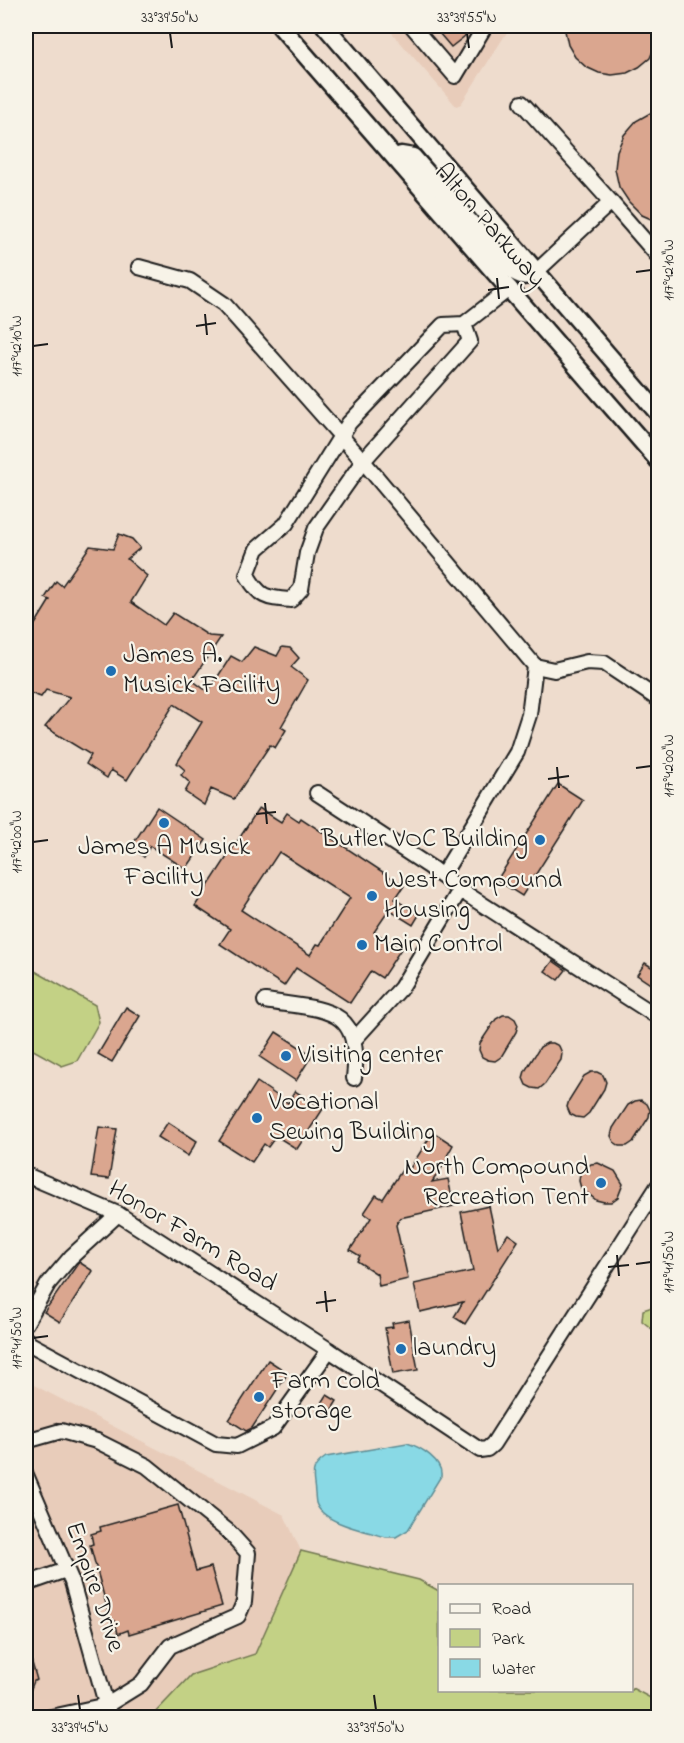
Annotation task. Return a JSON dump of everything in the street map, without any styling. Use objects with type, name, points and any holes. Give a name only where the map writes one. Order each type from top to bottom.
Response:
[{"type":"main road","name":"Alton Parkway","points":[[280,26],[658,460]]},
{"type":"main road","name":"Alton Parkway","points":[[325,26],[658,412]]},
{"type":"main road","points":[[395,157],[401,155],[413,157],[511,269],[520,276],[537,271]]},
{"type":"street","points":[[412,26],[455,76],[485,26]]},
{"type":"street","points":[[522,103],[658,256]]},
{"type":"street","points":[[537,271],[611,202]]},
{"type":"street","points":[[139,267],[190,281],[224,304],[363,461],[535,666],[554,670],[587,662],[604,663],[658,699]]},
{"type":"street","points":[[465,324],[470,341],[363,461],[316,528],[307,553],[301,589],[291,600],[267,598],[255,590],[247,575],[257,549],[286,524],[340,435],[443,325],[465,324],[510,288]]},
{"type":"street","points":[[442,876],[517,752],[529,715],[535,666]]},
{"type":"street","points":[[317,793],[460,890],[658,1017]]},
{"type":"street","points":[[353,1041],[401,988],[460,890]]},
{"type":"street","points":[[264,1001],[334,1014],[351,1029],[357,1056],[354,1078]]},
{"type":"street","name":"Honor Farm Road","points":[[26,1175],[118,1214],[480,1450],[487,1449],[493,1444],[658,1186]]},
{"type":"street","points":[[26,1323],[48,1284],[71,1257],[118,1214]]},
{"type":"street","points":[[26,1339],[30,1344],[216,1444],[237,1446],[273,1428],[329,1350]]},
{"type":"street","points":[[26,1441],[32,1437],[61,1431],[97,1441],[147,1466],[229,1532],[248,1553],[244,1602],[238,1616],[170,1646],[141,1684],[108,1711],[47,1718]]},
{"type":"street","name":"Empire Drive","points":[[26,1475],[75,1594],[108,1711]]},
{"type":"street","points":[[26,1584],[66,1570]]},
{"type":"shaded area","points":[[386,26],[511,26],[461,104],[456,106]]},
{"type":"shaded area","points":[[26,1381],[284,1515],[301,1551],[255,1654],[191,1675],[151,1717],[26,1717]]},
{"type":"green space","points":[[26,966],[95,1005],[99,1022],[77,1061],[62,1066],[26,1046]]},
{"type":"green space","points":[[658,1305],[658,1334],[642,1321],[643,1310]]},
{"type":"green space","points":[[301,1551],[419,1580],[438,1590],[438,1692],[633,1692],[633,1689],[658,1702],[658,1717],[151,1717],[191,1675],[255,1654]]},
{"type":"water","points":[[407,1443],[424,1451],[435,1460],[441,1470],[441,1476],[408,1530],[396,1537],[386,1537],[346,1526],[320,1510],[316,1503],[313,1475],[316,1465],[322,1460],[326,1457]]},
{"type":"building","points":[[433,26],[472,26],[465,36],[451,47]]},
{"type":"building","points":[[564,26],[658,26],[658,39],[650,58],[639,67],[627,73],[612,75],[599,73],[586,67],[575,57],[568,45]]},
{"type":"building","points":[[658,111],[658,222],[642,215],[629,202],[619,187],[615,169],[617,151],[624,135],[636,121]]},
{"type":"building","name":"James A. Musick Facility","points":[[119,534],[132,539],[140,548],[127,559],[147,576],[131,602],[164,625],[173,613],[209,636],[221,637],[192,680],[208,692],[231,656],[242,662],[254,647],[277,656],[282,647],[290,648],[299,658],[291,667],[308,680],[281,727],[286,730],[275,748],[270,745],[234,799],[211,789],[204,805],[185,792],[190,783],[181,775],[185,770],[177,763],[202,722],[174,704],[127,780],[111,770],[107,778],[86,764],[91,755],[45,727],[70,697],[46,690],[41,697],[30,693],[26,688],[26,639],[50,600],[45,598],[56,581],[62,586],[90,546],[113,549]]},
{"type":"building","name":"Butler VOC Building","points":[[558,784],[583,800],[522,896],[497,880]]},
{"type":"building","name":"James A Musick Facility","points":[[157,807],[206,840],[186,869],[150,846],[144,857],[131,847]]},
{"type":"building","name":"West Compound Housing","points":[[259,808],[281,822],[287,813],[299,821],[301,818],[404,886],[395,899],[419,915],[413,925],[389,910],[374,932],[401,949],[382,978],[371,971],[350,1003],[296,968],[284,986],[220,944],[230,929],[195,906]],"holes":[[[279,852],[350,898],[320,945],[317,944],[310,955],[241,910]]]},
{"type":"building","points":[[553,961],[566,970],[558,980],[545,971]]},
{"type":"building","points":[[645,963],[658,971],[658,989],[637,975]]},
{"type":"building","points":[[126,1007],[140,1016],[112,1062],[98,1054]]},
{"type":"building","points":[[509,1015],[515,1019],[518,1025],[516,1032],[501,1057],[495,1061],[488,1060],[482,1057],[479,1050],[480,1043],[496,1019]]},
{"type":"building","name":"Visiting center","points":[[276,1032],[312,1055],[296,1081],[260,1057]]},
{"type":"building","points":[[547,1043],[559,1046],[562,1053],[561,1060],[545,1084],[539,1089],[532,1088],[526,1085],[523,1078],[525,1071],[540,1047]]},
{"type":"building","points":[[591,1072],[603,1075],[606,1082],[604,1089],[589,1113],[583,1118],[576,1117],[570,1114],[567,1107],[569,1100],[584,1076]]},
{"type":"building","name":"Vocational Sewing Building","points":[[257,1082],[288,1103],[295,1091],[323,1109],[297,1149],[276,1136],[268,1147],[264,1144],[252,1162],[219,1141]]},
{"type":"building","points":[[641,1100],[650,1110],[649,1117],[633,1142],[627,1146],[620,1146],[611,1136],[613,1128],[628,1105]]},
{"type":"building","points":[[168,1122],[197,1141],[188,1156],[158,1137]]},
{"type":"building","points":[[99,1127],[117,1129],[109,1179],[91,1177]]},
{"type":"building","points":[[433,1132],[453,1145],[447,1156],[449,1157],[432,1182],[448,1179],[454,1206],[400,1218],[396,1225],[408,1279],[379,1286],[377,1274],[357,1261],[360,1256],[350,1250],[371,1218],[364,1213],[376,1195],[383,1199],[404,1167],[409,1170]]},
{"type":"building","name":"North Compound Recreation Tent","points":[[598,1163],[615,1171],[623,1184],[618,1197],[611,1202],[596,1200],[581,1188],[580,1173],[591,1164]]},
{"type":"building","points":[[489,1206],[498,1248],[508,1234],[518,1241],[465,1324],[454,1317],[463,1302],[420,1312],[414,1284],[473,1271],[461,1212]]},
{"type":"building","points":[[79,1262],[93,1271],[60,1322],[44,1312]]},
{"type":"building","name":"laundry","points":[[409,1320],[418,1370],[393,1374],[385,1328],[393,1327],[392,1323]]},
{"type":"building","name":"Farm cold storage","points":[[268,1360],[288,1373],[252,1428],[246,1431],[229,1420]]},
{"type":"building","points":[[327,1395],[337,1401],[327,1417],[317,1411]]},
{"type":"building","points":[[178,1505],[196,1571],[211,1567],[222,1606],[129,1634],[128,1630],[118,1634],[115,1621],[111,1622],[90,1545],[93,1544],[91,1534],[101,1531],[100,1527]]},
{"type":"building","points":[[28,1649],[37,1680],[34,1681],[26,1701],[26,1650]]},
{"type":"place","name":"James A. Musick Facility","points":[[111,671]]},
{"type":"place","name":"James A Musick Facility","points":[[164,823]]},
{"type":"place","name":"Butler VOC Building","points":[[540,840]]},
{"type":"place","name":"West Compound Housing","points":[[372,896]]},
{"type":"place","name":"Main Control","points":[[362,945]]},
{"type":"place","name":"Visiting center","points":[[286,1056]]},
{"type":"place","name":"Vocational Sewing Building","points":[[257,1118]]},
{"type":"place","name":"North Compound Recreation Tent","points":[[601,1183]]},
{"type":"place","name":"laundry","points":[[401,1349]]},
{"type":"place","name":"Farm cold storage","points":[[259,1397]]}]
